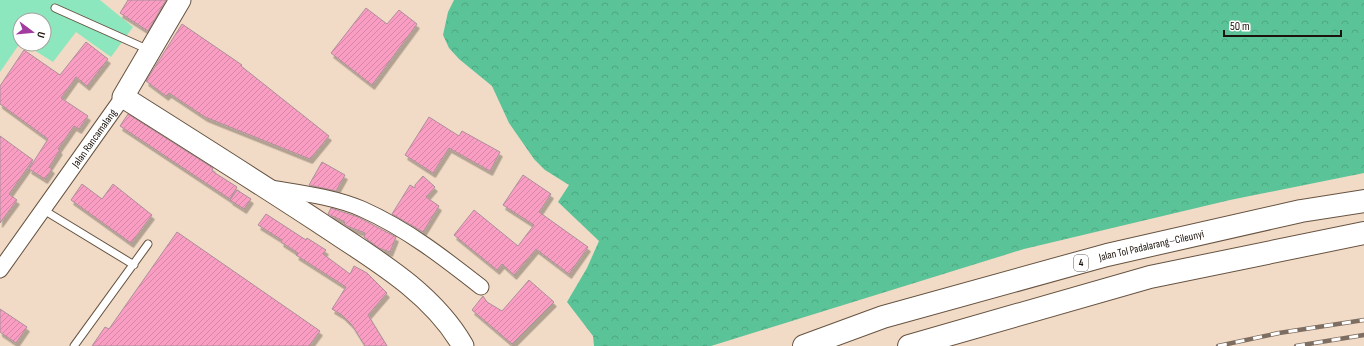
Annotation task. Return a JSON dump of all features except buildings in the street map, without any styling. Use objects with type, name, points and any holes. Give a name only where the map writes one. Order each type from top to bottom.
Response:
[{"type":"highway","name":"Jalan Tol Padalarang–Cileunyi","points":[[804,346],[883,317],[1107,255],[1301,212],[1364,201]]},
{"type":"highway","points":[[909,346],[1150,277],[1364,233]]},
{"type":"street","name":"Jalan Rancamalang","points":[[0,270],[123,97],[180,0]]},
{"type":"street","points":[[123,97],[266,188],[378,262],[423,297],[456,334],[463,346]]},
{"type":"street","points":[[266,188],[304,194],[362,209],[406,232],[436,252],[481,288]]},
{"type":"lane","points":[[55,8],[151,51]]},
{"type":"lane","points":[[42,209],[134,265]]},
{"type":"lane","points":[[74,346],[148,244]]},
{"type":"green space","points":[[0,0],[100,0],[133,27],[111,57],[76,32],[53,62],[37,52],[52,52],[52,12],[12,12],[12,52],[14,52],[0,72]]},
{"type":"green space","points":[[454,0],[1364,0],[1364,173],[1230,200],[1024,249],[711,346],[594,346],[593,336],[567,302],[587,268],[599,241],[558,202],[569,185],[545,170],[534,159],[509,123],[492,86],[459,59],[449,48],[443,35],[448,12]]},
{"type":"railway","points":[[1218,346],[1279,333],[1364,320]]},
{"type":"railway","points":[[1296,346],[1364,335]]}]
